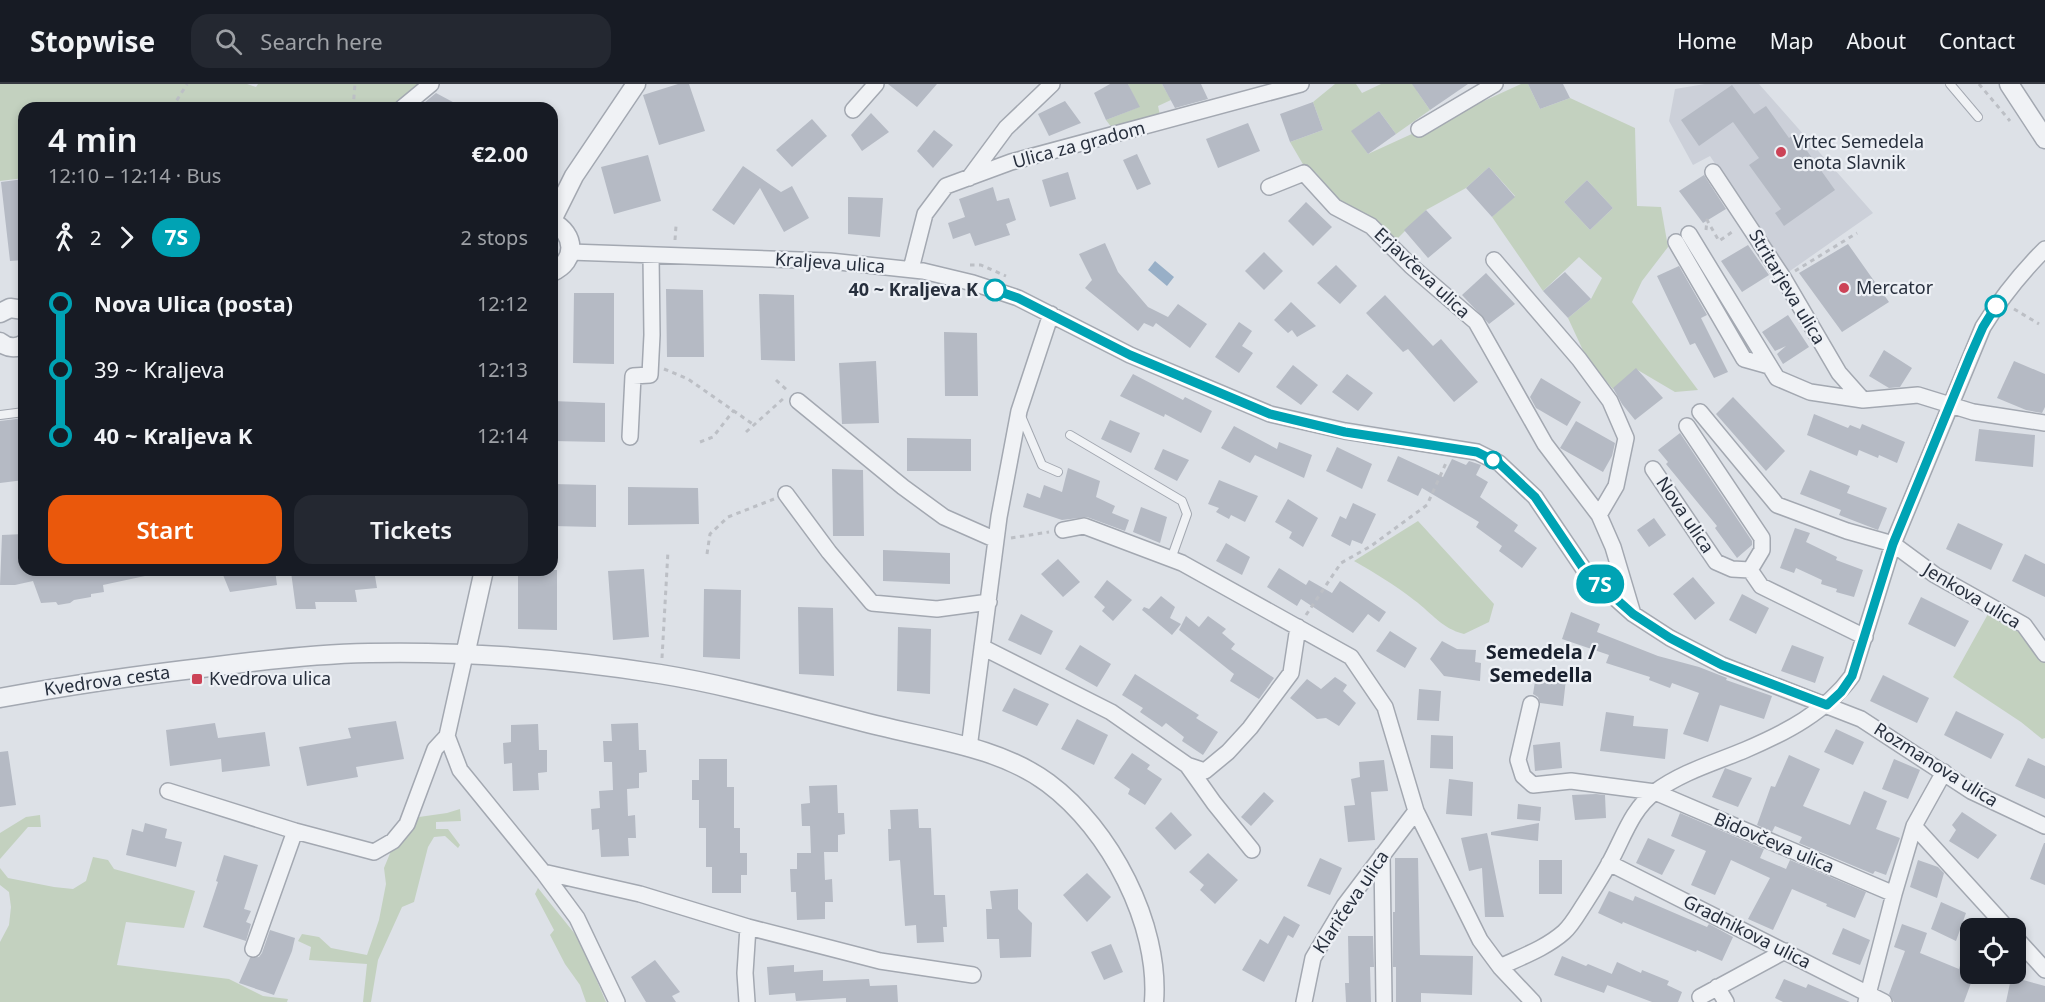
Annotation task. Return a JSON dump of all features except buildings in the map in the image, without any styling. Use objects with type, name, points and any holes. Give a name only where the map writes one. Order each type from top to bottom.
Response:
[{"type":"street","points":[[409,102],[431,84]]},
{"type":"street","points":[[558,209],[574,176],[636,84]]},
{"type":"street","points":[[853,110],[876,84]]},
{"type":"street","points":[[969,178],[1006,128],[1052,84]]},
{"type":"street","name":"Ulica za gradom","points":[[911,269],[925,214],[946,186],[1011,162],[1301,84]]},
{"type":"street","points":[[1419,129],[1495,84]]},
{"type":"street","points":[[2009,84],[2045,116]]},
{"type":"street","points":[[2009,84],[2045,139]]},
{"type":"street","name":"Stritarjeva ulica","points":[[1713,172],[1784,279],[1839,373],[1863,400]]},
{"type":"street","name":"Erjavčeva ulica","points":[[1269,187],[1304,173],[1335,207],[1371,226],[1411,266],[1476,322],[1545,444],[1599,515],[1613,547],[1633,614]]},
{"type":"street","points":[[558,225],[568,234],[570,245],[570,252],[558,269]]},
{"type":"street","points":[[1683,238],[1777,378],[1810,392],[1863,400],[1918,394],[1973,412],[2045,423]]},
{"type":"street","points":[[1500,967],[1565,932],[1609,863],[1630,821],[1642,803],[1655,792],[1691,770],[1780,734],[1827,705],[1841,692],[1852,676],[1893,544],[1983,327],[2000,300],[2045,249]]},
{"type":"street","name":"Kraljeva ulica","points":[[570,252],[830,261],[911,269],[973,283],[1018,298],[1130,355],[1270,414],[1345,432],[1477,452],[1499,463],[1535,497],[1585,571],[1633,614]]},
{"type":"street","points":[[630,437],[633,376],[650,375],[651,255]]},
{"type":"street","points":[[1494,260],[1579,359],[1610,401],[1626,438],[1616,486],[1599,515]]},
{"type":"street","points":[[0,313],[10,308],[18,309]]},
{"type":"street","points":[[969,748],[996,540],[1019,411],[1051,314]]},
{"type":"street","points":[[1,344],[18,347]]},
{"type":"street","points":[[798,400],[903,487],[944,517],[996,540]]},
{"type":"street","points":[[1700,412],[1777,505],[1847,531],[1893,544]]},
{"type":"street","points":[[1687,426],[1762,538],[1762,550],[1750,570],[1761,585],[1864,637]]},
{"type":"street","name":"Nova ulica","points":[[1653,469],[1716,562],[1732,569],[1750,570]]},
{"type":"street","points":[[786,494],[829,552],[873,603],[937,609],[989,602]]},
{"type":"street","points":[[1063,530],[1084,526],[1182,563],[1351,657],[1385,707],[1416,811],[1480,940],[1500,967],[1533,1002]]},
{"type":"street","name":"Jenkova ulica","points":[[1893,544],[1935,575],[2024,625],[2045,654]]},
{"type":"street","points":[[168,791],[295,831],[374,852],[393,841],[406,824],[435,749],[447,736],[483,576]]},
{"type":"street","points":[[1633,614],[1670,638],[1722,665],[1827,705]]},
{"type":"street","points":[[982,647],[1111,712],[1187,765],[1205,771],[1228,752],[1250,728],[1291,673],[1298,627]]},
{"type":"street","name":"Kvedrova cesta","points":[[0,698],[147,675],[264,660],[366,653],[465,655],[662,674],[969,748],[1015,763],[1047,781],[1076,806],[1101,838],[1133,892],[1144,926],[1153,958],[1154,1002]]},
{"type":"street","name":"Bidovčeva ulica","points":[[1532,704],[1518,760],[1523,777],[1533,785],[1571,781],[1655,792],[1894,894]]},
{"type":"street","name":"Rozmanova ulica","points":[[1827,705],[1867,722],[1971,791],[2045,826]]},
{"type":"street","points":[[447,736],[460,770],[543,872],[577,918],[617,1002]]},
{"type":"street","points":[[1187,765],[1252,850]]},
{"type":"street","points":[[1867,997],[1914,826],[1944,772]]},
{"type":"street","name":"Klaričeva ulica","points":[[1304,1002],[1313,958],[1344,906],[1416,811]]},
{"type":"street","points":[[1914,826],[1998,918]]},
{"type":"street","points":[[253,949],[295,831]]},
{"type":"street","points":[[1382,855],[1384,1001]]},
{"type":"street","name":"Gradnikova ulica","points":[[1609,863],[1785,951],[1867,997],[1884,1002]]},
{"type":"street","points":[[543,872],[640,894],[748,927],[880,961],[974,975]]},
{"type":"street","points":[[747,1002],[745,973],[748,927]]},
{"type":"street","points":[[2026,949],[2045,970]]},
{"type":"street","points":[[1700,996],[1785,951]]},
{"type":"street","points":[[1717,987],[1726,1002]]},
{"type":"lane","points":[[1950,84],[1978,117]]},
{"type":"lane","points":[[1019,411],[1042,465],[1058,472]]},
{"type":"lane","points":[[0,415],[18,413]]},
{"type":"lane","points":[[1070,435],[1182,501],[1187,514],[1171,559]]},
{"type":"path","points":[[175,102],[187,84]]},
{"type":"path","points":[[354,102],[355,84]]},
{"type":"path","points":[[1978,84],[1991,96],[2010,121]]},
{"type":"path","points":[[1719,240],[1739,228]]},
{"type":"path","points":[[1803,267],[1857,233]]},
{"type":"path","points":[[2000,300],[2039,324]]},
{"type":"path","points":[[651,366],[688,379],[754,425]]},
{"type":"path","points":[[746,432],[789,393],[776,380]]},
{"type":"path","points":[[700,442],[713,437],[734,410]]},
{"type":"path","points":[[1298,627],[1341,563],[1371,546],[1427,505],[1454,447]]},
{"type":"path","points":[[707,554],[710,534],[728,517],[786,494]]},
{"type":"path","points":[[996,540],[1063,530]]},
{"type":"path","points":[[662,674],[662,627],[668,551]]},
{"type":"shaded area","points":[[1705,84],[1759,84],[1873,213],[1787,273],[1710,156],[1693,165],[1669,121],[1675,89]]},
{"type":"green space","points":[[0,84],[247,84],[256,87],[258,84],[423,84],[399,102],[18,102],[18,179],[0,181]]},
{"type":"green space","points":[[1128,84],[1162,84],[1171,100],[1158,106],[1161,120],[1115,132],[1106,120],[1139,107]]},
{"type":"green space","points":[[1335,84],[1356,84],[1362,93],[1381,84],[1427,84],[1417,91],[1430,110],[1396,134],[1379,111],[1352,131],[1368,154],[1521,84],[1528,84],[1540,109],[1570,98],[1635,128],[1637,206],[1661,207],[1668,247],[1642,281],[1632,302],[1698,390],[1675,392],[1636,369],[1613,389],[1587,359],[1568,318],[1591,299],[1602,278],[1579,257],[1543,291],[1492,217],[1515,196],[1489,167],[1466,188],[1426,210],[1397,239],[1373,221],[1340,202],[1316,173],[1304,166],[1290,142],[1323,130],[1313,102]],"holes":[[[1587,180],[1613,208],[1590,230],[1564,202]]]},
{"type":"green space","points":[[1418,521],[1494,604],[1489,622],[1464,634],[1456,631],[1443,624],[1400,589],[1354,561]]},
{"type":"green space","points":[[1988,614],[2030,639],[2045,663],[2045,738],[2042,739],[2021,722],[1953,677]]},
{"type":"green space","points":[[460,809],[461,821],[436,822],[436,829],[448,829],[460,845],[458,848],[445,836],[434,837],[428,847],[414,902],[402,907],[378,960],[371,1002],[363,1002],[367,964],[309,960],[311,947],[298,941],[302,934],[319,937],[331,948],[367,955],[379,920],[386,884],[384,868],[391,851],[406,838],[419,817]]},
{"type":"green space","points":[[40,815],[41,827],[28,827],[0,859],[0,833],[26,817]]},
{"type":"green space","points":[[93,857],[108,860],[114,869],[195,891],[184,928],[126,922],[117,965],[229,979],[263,996],[288,999],[287,1002],[0,1002],[0,942],[9,925],[11,907],[9,892],[0,885],[0,868],[8,878],[73,889],[86,881]]},
{"type":"green space","points":[[538,888],[579,939],[606,1002],[586,1002],[580,985],[565,964],[550,935],[554,930],[535,894]]},
{"type":"water","points":[[1155,261],[1174,277],[1167,286],[1148,270]]},
{"type":"bus line","name":"7S","points":[[995,290],[1018,298],[1130,355],[1270,414],[1345,432],[1477,452],[1499,463],[1535,497],[1585,571],[1633,614],[1670,638],[1722,665],[1827,705],[1841,692],[1852,676],[1893,544],[1971,354],[1983,327],[1996,306]]},
{"type":"place","name":"Vrtec Semedela enota Slavnik","points":[[1781,152]]},
{"type":"place","name":"Mercator","points":[[1844,288]]},
{"type":"place","name":"40 ~ Kraljeva K","points":[[995,290]]},
{"type":"place","name":"Kvedrova ulica","points":[[197,679]]},
{"type":"district","name":"Semedela / Semedella","points":[[1541,664]]}]
